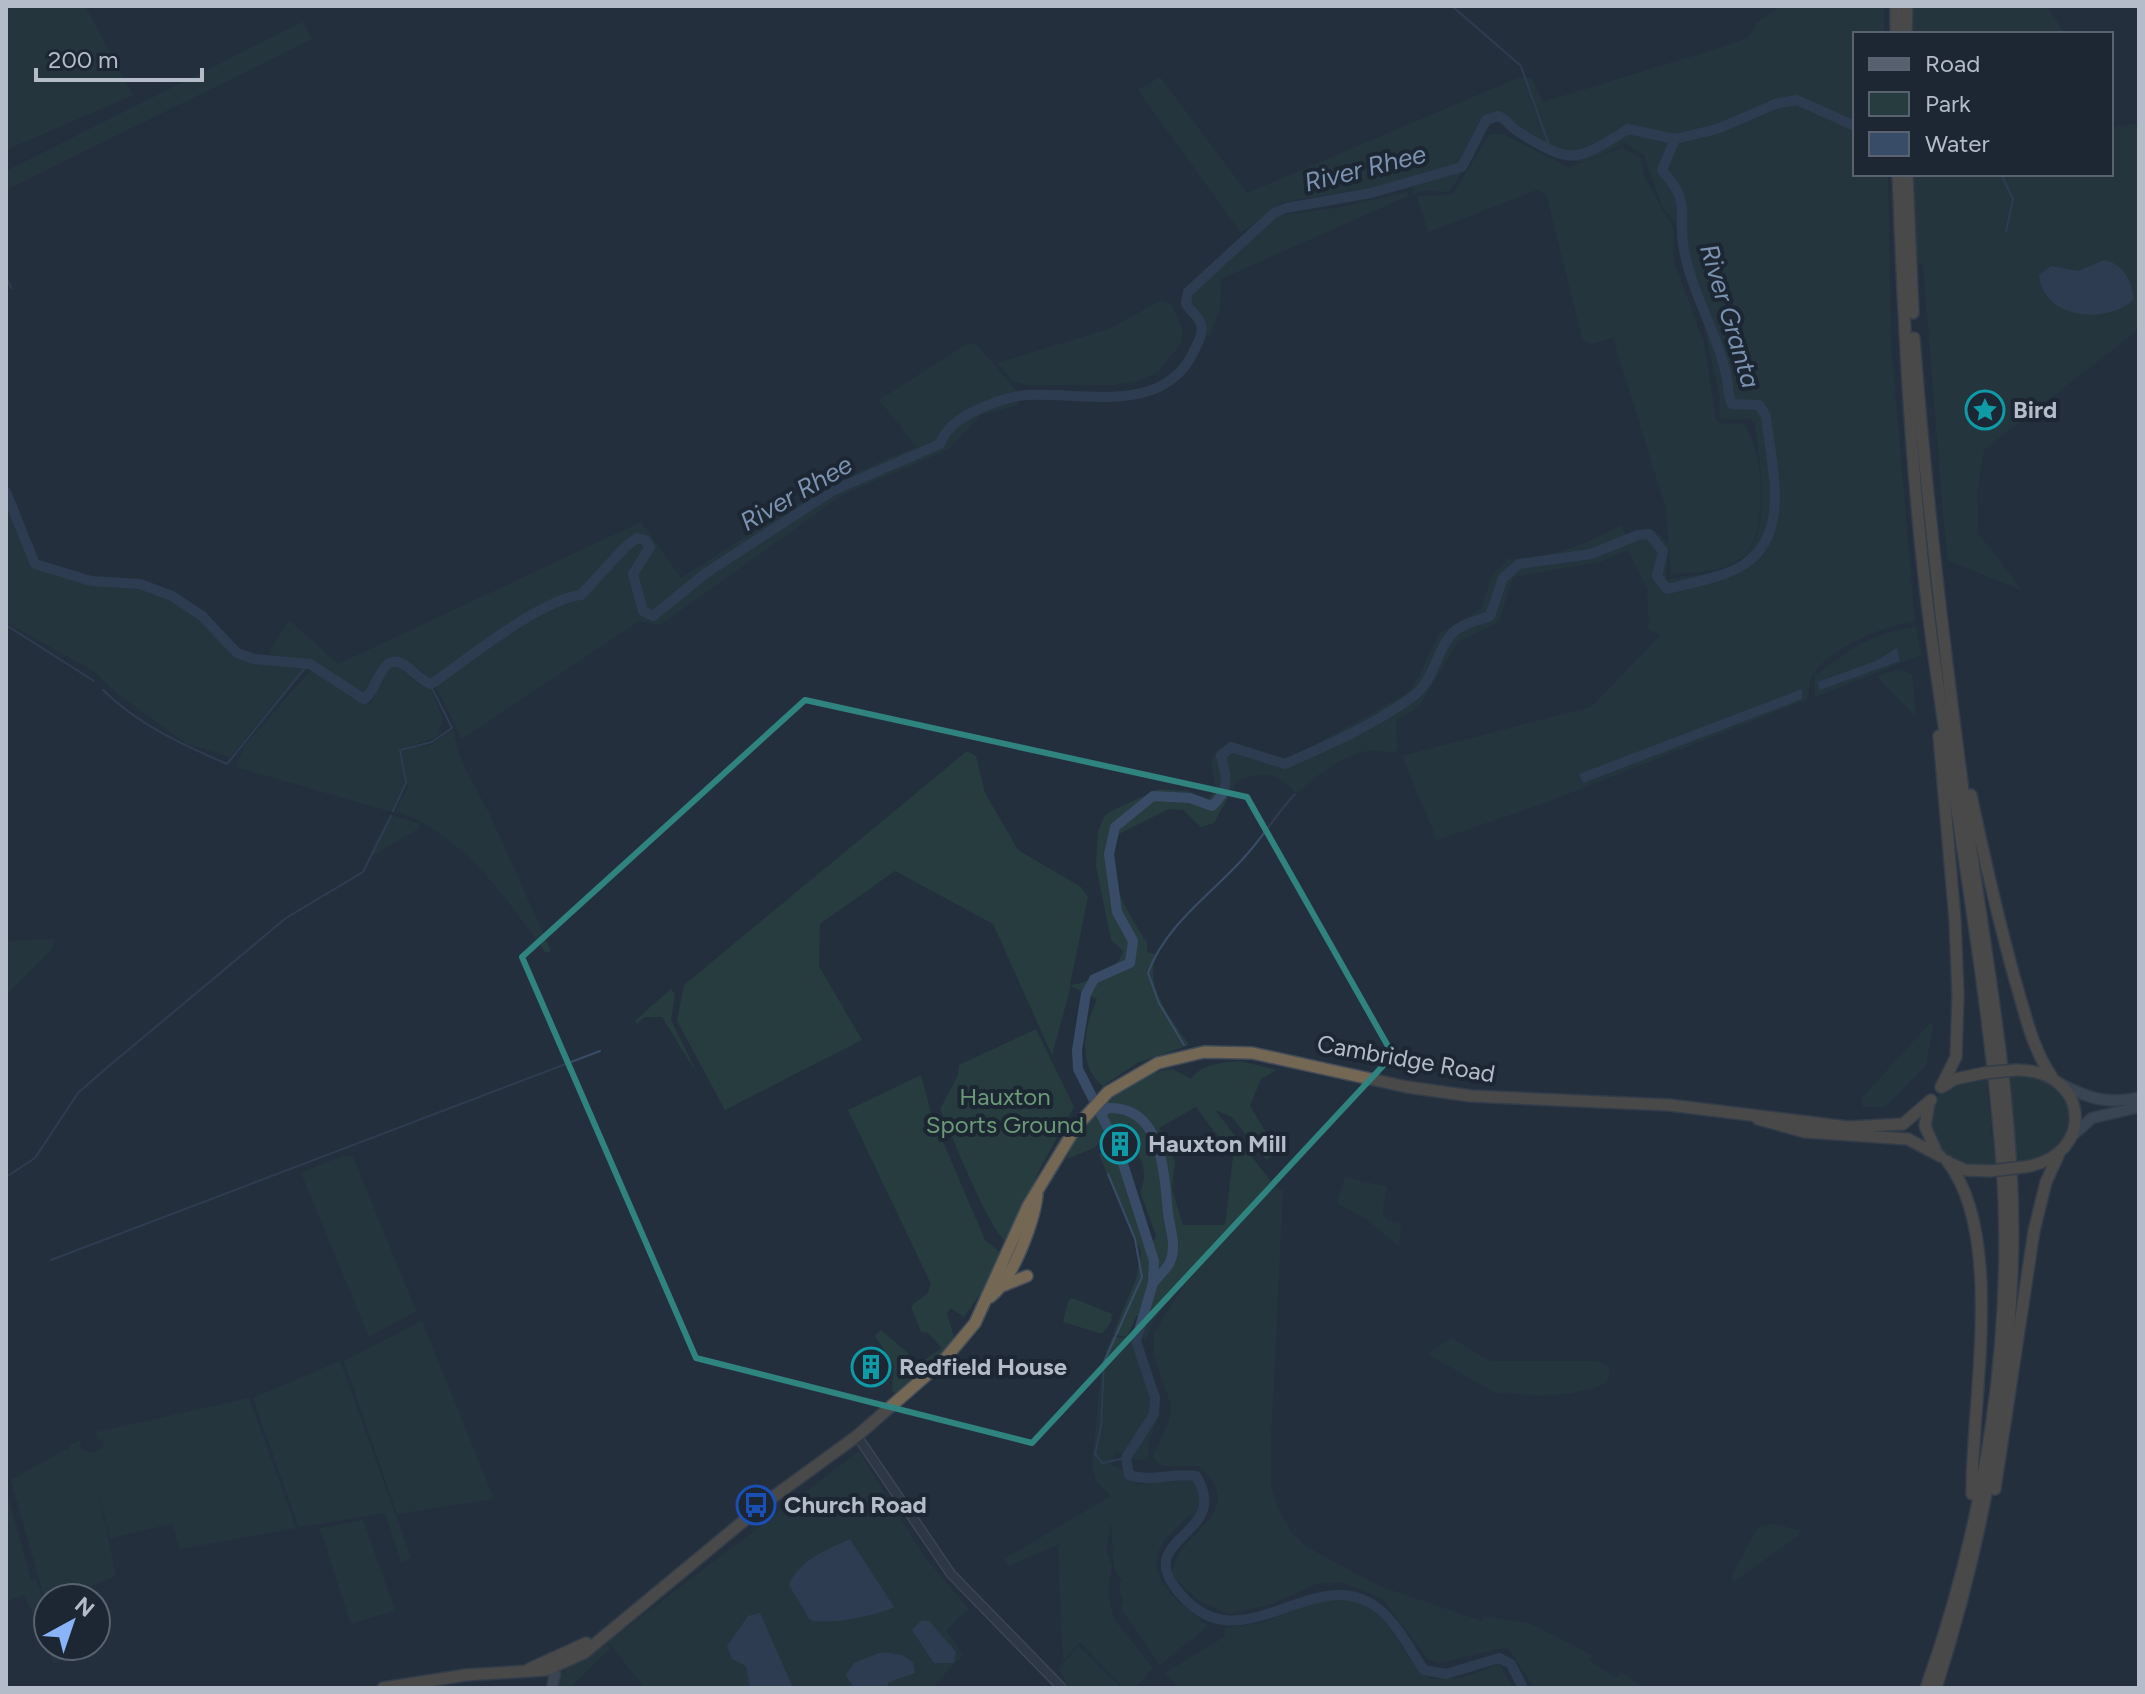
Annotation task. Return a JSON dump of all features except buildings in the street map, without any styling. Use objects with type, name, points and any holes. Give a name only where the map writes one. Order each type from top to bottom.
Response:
[{"type":"highway","points":[[1896,6],[1896,32]]},
{"type":"highway","points":[[1906,32],[1907,6]]},
{"type":"highway","points":[[1898,176],[1912,437],[1940,698],[1987,1034],[2002,1180],[2000,1336],[1973,1520],[1953,1602],[1926,1688]]},
{"type":"highway","points":[[1907,176],[1913,330],[1930,538],[1997,1033],[2012,1190],[2008,1343],[1976,1548]]},
{"type":"highway","points":[[1940,698],[1937,722],[1955,920],[1958,995],[1956,1057],[1931,1100],[1925,1126],[1932,1146],[1944,1159],[1966,1200],[1977,1258],[1980,1347],[1973,1520]]},
{"type":"highway","points":[[1936,1688],[1992,1501],[2003,1448],[2034,1231],[2046,1182],[2058,1156],[2073,1135],[2074,1107],[2038,1054],[2022,1004],[1956,740]]},
{"type":"highway","name":"Cambridge Road","points":[[1037,1194],[1067,1140],[1091,1108],[1108,1092],[1158,1063],[1204,1052],[1228,1051],[1272,1056],[1407,1087],[1471,1096],[1669,1105],[1827,1125],[1888,1127],[1909,1121],[1931,1100]]},
{"type":"highway","points":[[1941,1087],[1955,1079],[2016,1070],[2034,1071],[2056,1080]]},
{"type":"highway","name":"Cambridge Road","points":[[1754,1117],[1805,1132],[1908,1139],[1944,1159]]},
{"type":"highway","points":[[1944,1159],[1965,1170],[1990,1171],[2024,1167],[2058,1156]]},
{"type":"highway","points":[[1001,1286],[1028,1229],[1037,1194]]},
{"type":"highway","points":[[383,1688],[549,1666],[604,1636],[769,1500],[857,1436],[953,1351],[975,1323],[989,1297],[1028,1206],[1037,1194]]},
{"type":"highway","points":[[989,1297],[1001,1286],[1027,1276]]},
{"type":"main road","points":[[2056,1080],[2102,1102],[2139,1098]]},
{"type":"main road","points":[[2073,1135],[2092,1118],[2139,1107]]},
{"type":"main road","points":[[549,1666],[552,1688]]},
{"type":"street","points":[[857,1436],[951,1574],[1062,1688]]},
{"type":"highlighted area","points":[[805,700],[1247,797],[1393,1055],[1032,1443],[696,1358],[522,957]]},
{"type":"green space","points":[[6,6],[85,6],[133,95],[6,150]]},
{"type":"green space","points":[[1781,6],[1884,6],[1884,32],[1853,32],[1853,176],[1888,176],[1891,345],[1915,621],[1874,633],[1830,657],[1812,676],[1806,700],[1542,804],[1437,840],[1402,756],[1591,707],[1661,635],[1649,629],[1647,588],[1628,550],[1600,562],[1513,577],[1499,622],[1458,642],[1419,707],[1396,721],[1397,750],[1371,750],[1356,754],[1321,773],[1297,793],[1270,775],[1256,775],[1237,781],[1214,823],[1201,827],[1183,810],[1169,809],[1119,834],[1112,862],[1118,891],[1147,943],[1147,952],[1157,955],[1153,967],[1156,991],[1189,1045],[1137,1063],[1103,1086],[1089,1067],[1085,1045],[1097,999],[1071,986],[1052,1055],[993,924],[895,871],[820,924],[819,966],[862,1040],[725,1110],[677,1021],[684,985],[967,751],[976,756],[985,793],[1018,850],[1081,887],[1088,897],[1070,985],[1086,982],[1109,970],[1123,951],[1111,940],[1096,866],[1098,831],[1104,817],[1111,811],[1159,789],[1188,791],[1207,802],[1216,789],[1211,759],[1219,748],[1235,746],[1288,760],[1406,694],[1417,680],[1439,634],[1482,608],[1491,577],[1508,559],[1551,554],[1580,545],[1620,526],[1628,536],[1656,531],[1669,545],[1666,580],[1728,568],[1744,558],[1754,543],[1762,503],[1755,423],[1749,419],[1719,419],[1720,399],[1701,311],[1676,224],[1662,206],[1644,155],[1624,143],[1588,160],[1561,159],[1525,142],[1499,119],[1479,141],[1449,192],[1428,190],[1413,194],[1413,184],[1398,183],[1283,202],[1241,233],[1138,90],[1160,77],[1247,193],[1520,77],[1532,78],[1543,102],[1748,38],[1757,24],[1748,29]]},
{"type":"green space","points":[[1913,6],[2047,6],[2064,32],[1912,32]]},
{"type":"green space","points":[[303,22],[312,39],[6,190],[6,171]]},
{"type":"green space","points":[[2139,123],[2139,329],[1984,450],[1977,493],[1978,533],[2023,591],[1947,560],[1923,264],[1916,264],[1913,176],[2113,176],[2113,128]]},
{"type":"green space","points":[[1490,134],[1503,134],[1568,167],[1622,148],[1641,158],[1644,176],[1673,228],[1674,262],[1704,343],[1716,420],[1722,424],[1742,423],[1756,451],[1761,491],[1757,530],[1751,546],[1735,562],[1708,571],[1671,574],[1666,508],[1613,338],[1590,344],[1582,338],[1546,194],[1537,190],[1428,232],[1417,196],[1452,195]]},
{"type":"green space","points":[[1407,192],[1408,196],[1221,279],[1220,310],[1209,337],[1205,333],[1205,324],[1190,306],[1190,296],[1275,216],[1342,207]]},
{"type":"green space","points":[[1162,300],[1171,304],[1183,330],[1181,344],[1156,373],[1137,381],[1115,385],[1028,385],[1013,381],[997,363],[1109,329]]},
{"type":"green space","points":[[968,343],[977,345],[1015,389],[1018,405],[981,415],[949,449],[842,495],[660,625],[639,621],[462,739],[443,699],[426,675],[403,661],[389,659],[374,677],[369,691],[362,695],[308,661],[268,654],[289,620],[338,664],[641,522],[681,578],[766,523],[825,490],[917,447],[879,400]]},
{"type":"green space","points":[[6,506],[35,567],[87,584],[159,592],[210,628],[243,661],[305,667],[230,757],[187,744],[119,695],[93,671],[6,622]]},
{"type":"green space","points":[[1916,627],[1921,655],[1815,697],[1815,676],[1839,657],[1874,638]]},
{"type":"green space","points":[[394,665],[425,688],[431,689],[443,719],[437,737],[404,748],[429,746],[453,730],[461,761],[489,813],[551,951],[546,953],[498,890],[463,852],[442,835],[396,811],[408,787],[402,770],[404,788],[392,812],[236,767],[244,746],[313,668],[365,704],[371,703],[388,669]]},
{"type":"green space","points":[[1900,669],[1912,674],[1916,717],[1877,676]]},
{"type":"green space","points":[[390,815],[421,824],[418,829],[373,855],[370,852]]},
{"type":"green space","points":[[54,939],[52,949],[6,995],[6,941]]},
{"type":"green space","points":[[671,989],[675,994],[671,1020],[699,1077],[662,1017],[645,1017],[636,1024],[636,1020]]},
{"type":"green space","points":[[1930,1023],[1933,1025],[1926,1065],[1885,1107],[1863,1107],[1861,1099]]},
{"type":"green space","name":"Hauxton Sports Ground","points":[[1036,1029],[1074,1107],[1041,1167],[1007,1242],[981,1203],[940,1109],[958,1075],[959,1065]]},
{"type":"green space","points":[[1240,1061],[1277,1070],[1261,1079],[1250,1106],[1278,1152],[1266,1160],[1232,1117],[1215,1110],[1277,1189],[1283,1190],[1271,1486],[1276,1504],[1292,1534],[1307,1547],[1379,1586],[1482,1621],[1484,1617],[1529,1623],[1592,1655],[1589,1660],[1616,1678],[1621,1672],[1643,1688],[1535,1688],[1507,1647],[1439,1663],[1428,1659],[1382,1598],[1342,1582],[1316,1584],[1272,1604],[1228,1614],[1198,1600],[1173,1577],[1175,1561],[1206,1523],[1218,1498],[1214,1483],[1199,1466],[1162,1466],[1152,1458],[1169,1421],[1171,1405],[1154,1354],[1154,1333],[1188,1279],[1156,1318],[1146,1344],[1137,1315],[1127,1337],[1113,1334],[1136,1279],[1141,1252],[1099,1155],[1103,1149],[1125,1157],[1137,1195],[1142,1225],[1152,1245],[1156,1235],[1140,1192],[1143,1165],[1130,1123],[1108,1134],[1094,1148],[1067,1159],[1082,1129],[1095,1114],[1109,1100],[1141,1079],[1173,1069],[1191,1079],[1206,1067]],"holes":[[[1196,1107],[1233,1157],[1225,1225],[1183,1225],[1172,1189],[1175,1162],[1169,1143],[1159,1128]]]},
{"type":"green space","points":[[2025,1074],[2047,1080],[2057,1087],[2067,1105],[2070,1125],[2068,1135],[2056,1152],[2014,1165],[2006,1077]]},
{"type":"green space","points":[[921,1075],[932,1116],[985,1240],[1001,1253],[984,1289],[964,1317],[950,1308],[947,1314],[954,1337],[940,1356],[899,1393],[892,1392],[894,1365],[875,1336],[881,1330],[908,1353],[916,1366],[942,1348],[928,1333],[921,1332],[911,1306],[928,1293],[931,1284],[848,1110]]},
{"type":"green space","points":[[1986,1077],[1995,1166],[1962,1165],[1943,1155],[1937,1146],[1931,1124],[1932,1112],[1935,1102],[1949,1086]]},
{"type":"green space","points":[[344,1155],[353,1157],[416,1311],[369,1337],[301,1173]]},
{"type":"green space","points":[[1345,1177],[1387,1187],[1382,1213],[1388,1221],[1401,1222],[1399,1246],[1366,1219],[1337,1203]]},
{"type":"green space","points":[[1072,1298],[1112,1314],[1111,1322],[1102,1334],[1063,1322],[1068,1301]]},
{"type":"green space","points":[[422,1321],[494,1499],[397,1514],[344,1361]]},
{"type":"green space","points":[[1112,1337],[1128,1338],[1136,1345],[1154,1406],[1160,1414],[1149,1440],[1148,1460],[1135,1460],[1116,1451],[1111,1465],[1124,1470],[1138,1485],[1173,1476],[1193,1478],[1204,1494],[1201,1512],[1192,1516],[1190,1513],[1170,1534],[1160,1548],[1157,1560],[1163,1583],[1180,1603],[1208,1626],[1160,1665],[1121,1608],[1123,1601],[1119,1586],[1122,1578],[1119,1578],[1114,1567],[1111,1523],[1106,1549],[1112,1566],[1108,1593],[1114,1619],[1153,1668],[1135,1688],[1124,1688],[1080,1642],[1063,1661],[1058,1547],[1062,1543],[1008,1566],[1004,1559],[1111,1496],[1096,1481],[1092,1465],[1102,1363]]},
{"type":"green space","points":[[1451,1338],[1490,1361],[1596,1361],[1608,1366],[1610,1373],[1606,1383],[1579,1392],[1497,1394],[1428,1354]]},
{"type":"green space","points":[[340,1361],[411,1558],[401,1562],[385,1513],[299,1527],[253,1398]]},
{"type":"green space","points":[[249,1398],[296,1528],[180,1549],[172,1524],[110,1538],[98,1491],[116,1576],[101,1582],[40,1582],[11,1480],[66,1449],[69,1452],[69,1446],[78,1441],[81,1441],[80,1449],[93,1453],[102,1448],[104,1441],[97,1438],[97,1432]]},
{"type":"green space","points":[[859,1451],[925,1558],[969,1609],[946,1630],[963,1655],[935,1684],[937,1688],[645,1688],[608,1642]]},
{"type":"green space","points":[[6,1490],[31,1580],[37,1582],[32,1582],[32,1611],[24,1595],[6,1601]]},
{"type":"green space","points":[[363,1520],[395,1610],[351,1624],[320,1528]]},
{"type":"green space","points":[[1775,1524],[1800,1531],[1798,1536],[1733,1582],[1732,1575],[1756,1531],[1761,1526]]},
{"type":"green space","points":[[1330,1597],[1367,1607],[1379,1616],[1429,1679],[1462,1678],[1499,1664],[1513,1688],[1180,1688],[1165,1673],[1224,1637],[1226,1628],[1261,1623]]},
{"type":"green space","points":[[606,1642],[610,1648],[570,1688],[558,1688],[562,1673]]},
{"type":"green space","points":[[1078,1646],[1119,1686],[1069,1688],[1059,1669]]},
{"type":"water","points":[[2104,260],[2126,274],[2131,287],[2133,300],[2121,308],[2092,315],[2077,313],[2063,309],[2043,290],[2039,275],[2051,266],[2078,271]]},
{"type":"water","points":[[1897,648],[1900,661],[1820,690],[1818,682],[1876,661]]},
{"type":"water","points":[[1802,689],[1802,699],[1583,783],[1579,774]]},
{"type":"water","points":[[850,1539],[894,1607],[852,1619],[810,1620],[789,1585],[807,1562]]},
{"type":"water","points":[[760,1613],[793,1688],[750,1688],[746,1666],[732,1659],[727,1646],[748,1616]]},
{"type":"water","points":[[922,1620],[930,1622],[956,1652],[954,1663],[934,1663],[912,1630]]},
{"type":"water","points":[[882,1652],[902,1655],[913,1662],[915,1673],[889,1682],[886,1688],[854,1688],[846,1675],[854,1663]]},
{"type":"waterway","points":[[1452,6],[1521,66],[1550,148]]},
{"type":"waterway","name":"River Rhee","points":[[6,492],[35,564],[91,581],[140,584],[172,596],[202,616],[237,653],[254,659],[310,664],[364,699],[384,668],[396,661],[430,684],[436,681],[528,617],[547,606],[581,595],[637,538],[645,540],[650,547],[633,574],[643,611],[653,616],[706,573],[832,491],[940,444],[955,423],[983,407],[1020,396],[1121,396],[1143,393],[1163,385],[1181,371],[1200,337],[1200,322],[1186,303],[1188,292],[1274,213],[1286,208],[1371,193],[1462,167],[1486,120],[1498,116],[1551,150],[1574,156],[1596,148],[1628,129],[1675,139],[1717,129],[1778,103],[1797,100],[1853,125]]},
{"type":"waterway","name":"River Granta","points":[[1523,1688],[1511,1664],[1499,1658],[1446,1674],[1424,1670],[1387,1616],[1355,1597],[1329,1596],[1250,1619],[1224,1620],[1199,1611],[1174,1586],[1166,1569],[1167,1556],[1203,1511],[1204,1495],[1196,1476],[1146,1478],[1129,1475],[1126,1458],[1154,1414],[1155,1398],[1136,1341],[1153,1283],[1154,1261],[1118,1148],[1078,1069],[1077,1050],[1086,994],[1094,979],[1130,963],[1133,941],[1117,912],[1109,854],[1115,827],[1153,796],[1190,798],[1212,806],[1222,795],[1226,783],[1221,756],[1231,747],[1285,764],[1382,717],[1420,690],[1449,637],[1456,630],[1490,616],[1503,578],[1519,564],[1591,554],[1638,535],[1649,534],[1663,551],[1657,576],[1667,589],[1727,573],[1749,561],[1763,546],[1775,506],[1766,416],[1759,405],[1732,404],[1730,401],[1722,358],[1684,250],[1681,201],[1662,170],[1675,139]]},
{"type":"waterway","points":[[2002,176],[2013,199],[2006,232]]},
{"type":"waterway","points":[[6,276],[11,288]]},
{"type":"waterway","points":[[6,625],[94,681]]},
{"type":"waterway","points":[[103,690],[146,723],[227,764],[309,663]]},
{"type":"waterway","points":[[393,811],[406,783],[400,750],[432,742],[452,728],[430,684]]},
{"type":"waterway","points":[[1184,1045],[1159,1003],[1148,973],[1156,955],[1179,923],[1248,853],[1295,794]]},
{"type":"waterway","points":[[6,1177],[35,1158],[78,1093],[103,1071],[286,918],[363,872],[391,816]]},
{"type":"waterway","points":[[51,1260],[600,1051]]},
{"type":"waterway","name":"River Granta","points":[[1101,1114],[1108,1108],[1126,1110],[1140,1118],[1157,1145],[1165,1180],[1173,1250],[1169,1265],[1155,1281]]},
{"type":"waterway","points":[[1108,1174],[1135,1239],[1142,1277],[1104,1362],[1101,1427],[1095,1454],[1102,1463],[1126,1458]]},
{"type":"place","name":"Bird","points":[[1985,410]]},
{"type":"place","name":"Hauxton Mill","points":[[1120,1144]]},
{"type":"place","name":"Redfield House","points":[[871,1367]]},
{"type":"place","name":"Church Road","points":[[756,1505]]}]
